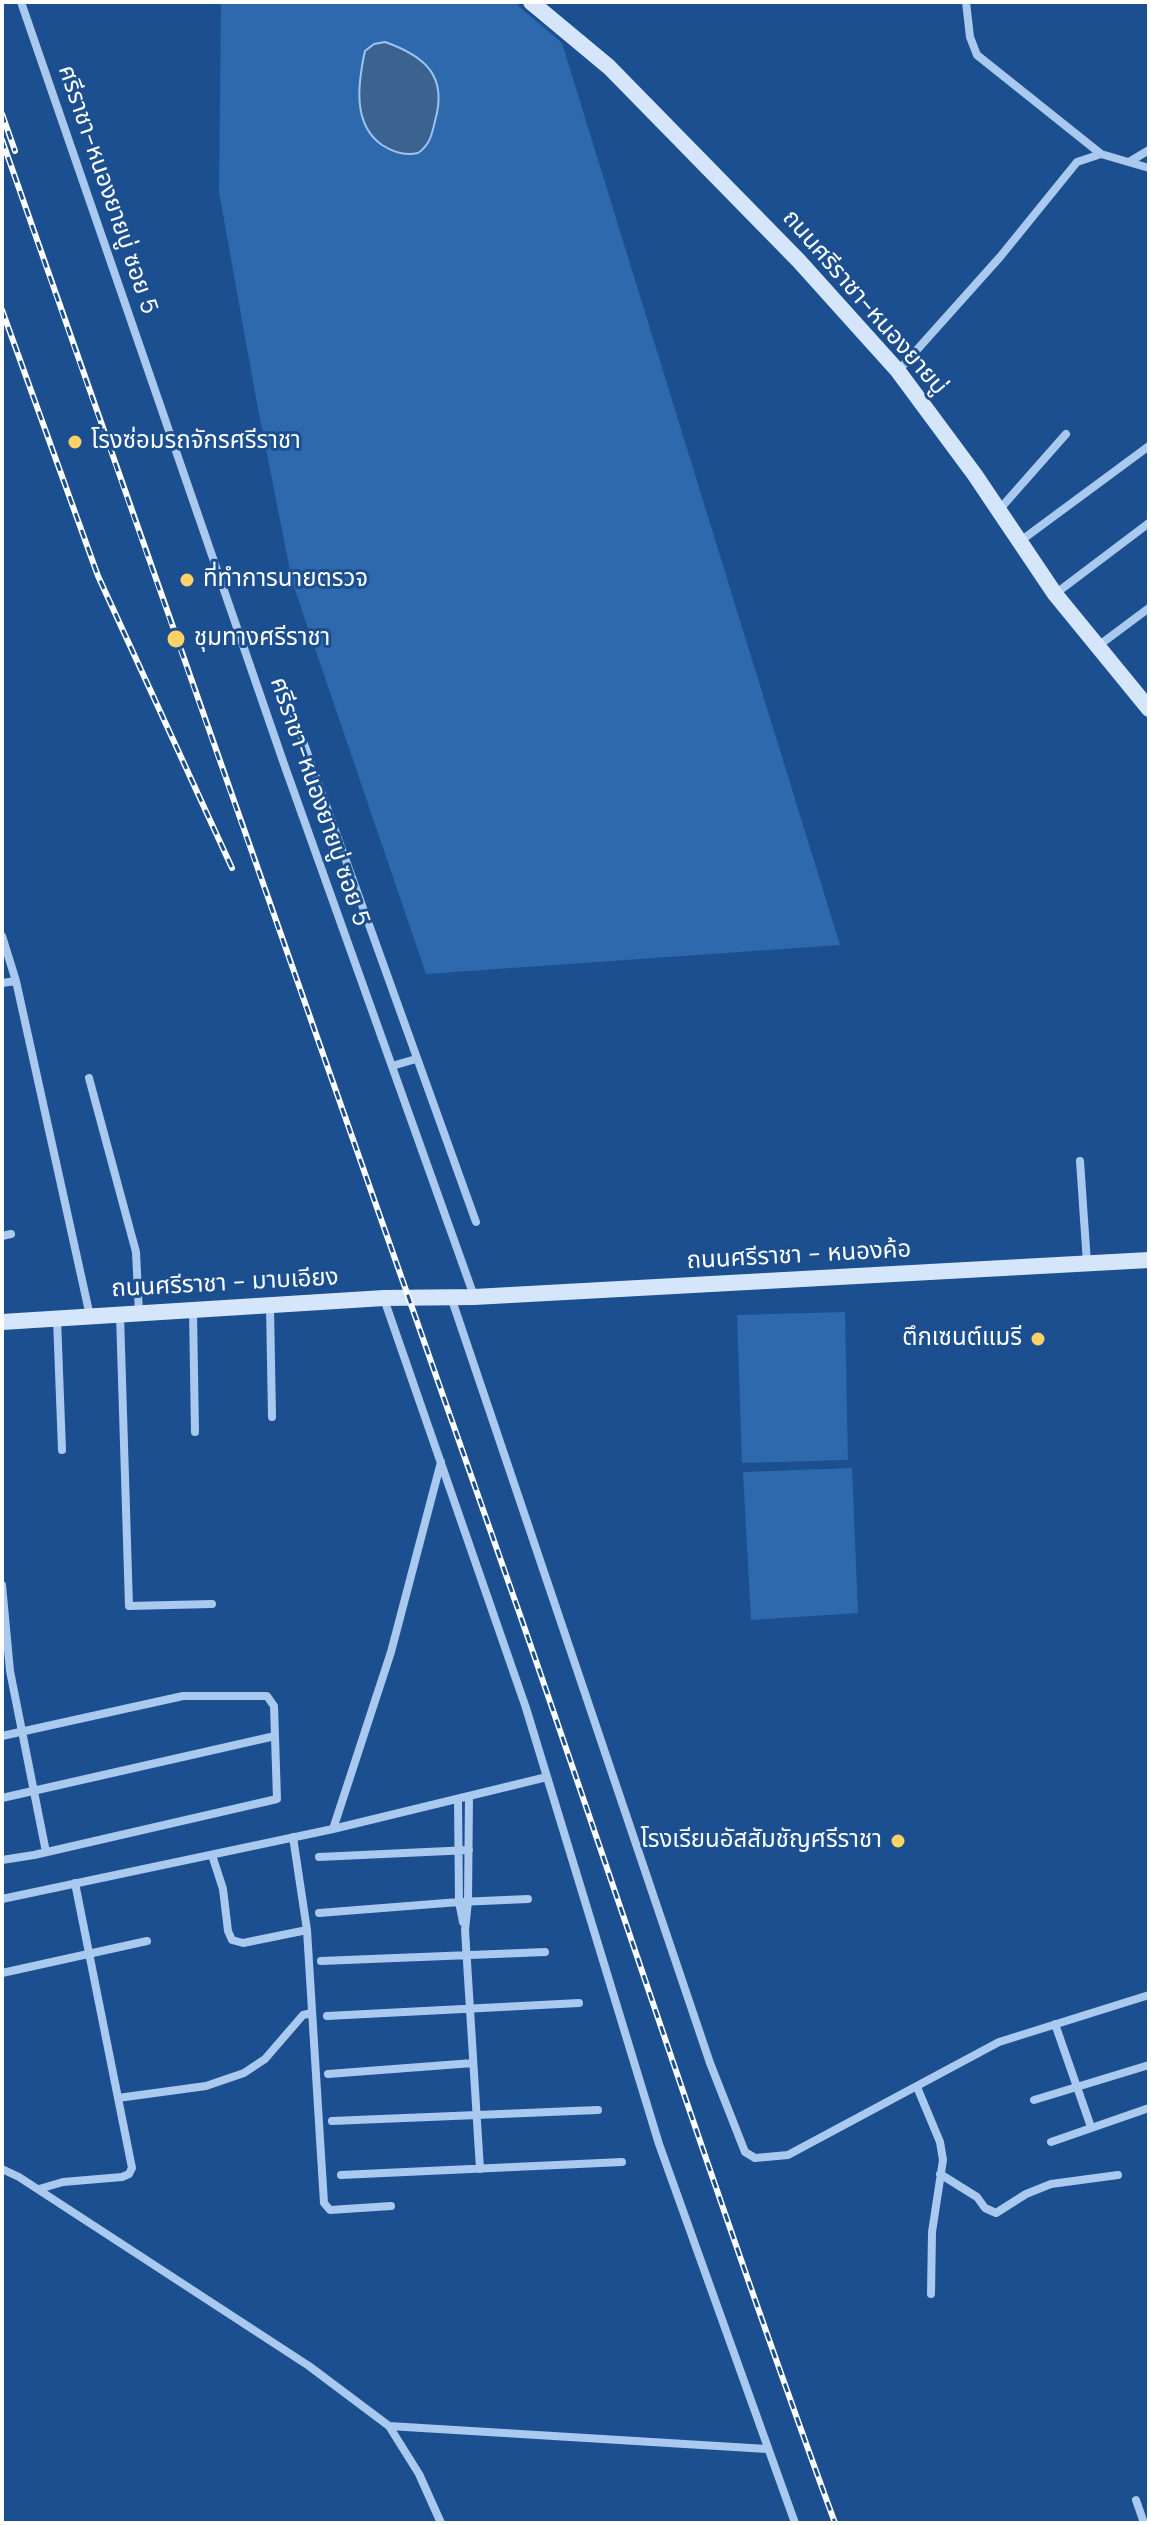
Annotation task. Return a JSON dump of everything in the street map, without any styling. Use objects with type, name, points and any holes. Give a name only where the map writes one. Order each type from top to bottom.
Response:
[{"type":"main road","name":"ถนนศรีราชา-หนองยายบู่","points":[[531,2],[609,67],[799,261],[898,371],[999,510],[1055,594],[1147,701]]},
{"type":"main road","name":"ถนนศรีราชา - หนองค้อ","points":[[451,1297],[1149,1260]]},
{"type":"main road","name":"ถนนศรีราชา - มาบเอียง","points":[[2,1322],[384,1298],[451,1297]]},
{"type":"street","name":"ศรีราชา-หนองยายบู่ ซอย 5","points":[[21,2],[289,778],[474,1297]]},
{"type":"street","points":[[966,2],[970,37],[977,55],[1101,154],[1149,168]]},
{"type":"street","points":[[1129,162],[1149,150]]},
{"type":"street","points":[[898,371],[1000,257],[1077,162],[1101,154]]},
{"type":"street","points":[[999,510],[1066,434]]},
{"type":"street","points":[[1019,542],[1149,446]]},
{"type":"street","points":[[1055,594],[1149,523]]},
{"type":"street","points":[[1098,646],[1149,608]]},
{"type":"street","points":[[290,705],[476,1222]]},
{"type":"street","points":[[2,936],[16,981],[90,1316]]},
{"type":"street","points":[[2,983],[16,981]]},
{"type":"street","points":[[392,1066],[416,1059]]},
{"type":"street","points":[[89,1078],[136,1252],[139,1313]]},
{"type":"street","points":[[1080,1161],[1087,1263]]},
{"type":"street","points":[[451,1297],[710,2063],[745,2152],[755,2158],[788,2155],[999,2042],[1149,1995]]},
{"type":"street","points":[[384,1298],[547,1777],[659,2144],[795,2523]]},
{"type":"street","points":[[270,1305],[272,1417]]},
{"type":"street","points":[[193,1310],[195,1432]]},
{"type":"street","points":[[120,1314],[129,1606],[212,1604]]},
{"type":"street","points":[[57,1318],[62,1450]]},
{"type":"street","points":[[333,1829],[391,1652],[441,1462]]},
{"type":"street","points":[[2,1585],[6,1671],[22,1732],[46,1852]]},
{"type":"street","points":[[2,1736],[183,1696],[267,1696],[274,1706],[277,1799],[2,1860]]},
{"type":"street","points":[[2,1798],[275,1736]]},
{"type":"street","points":[[2,1899],[333,1829],[547,1777]]},
{"type":"street","points":[[464,1902],[469,1850],[469,1796]]},
{"type":"street","points":[[458,1799],[458,1850],[464,1902],[480,2169]]},
{"type":"street","points":[[293,1837],[307,1930],[324,2203],[330,2210],[391,2206]]},
{"type":"street","points":[[319,1857],[469,1850]]},
{"type":"street","points":[[212,1855],[223,1889],[232,1940],[243,1943],[307,1930]]},
{"type":"street","points":[[39,2189],[63,2182],[85,2182],[129,2174],[132,2168],[75,1883]]},
{"type":"street","points":[[319,1913],[528,1899]]},
{"type":"street","points":[[2,1973],[147,1941]]},
{"type":"street","points":[[321,1961],[545,1952]]},
{"type":"street","points":[[327,2016],[579,2003]]},
{"type":"street","points":[[118,2098],[206,2086],[244,2073],[265,2059],[303,2015],[312,2013]]},
{"type":"street","points":[[1055,2024],[1091,2127]]},
{"type":"street","points":[[328,2074],[473,2063]]},
{"type":"street","points":[[1034,2100],[1149,2065]]},
{"type":"street","points":[[917,2087],[940,2142],[943,2160],[932,2232],[931,2294]]},
{"type":"street","points":[[1051,2142],[1149,2108]]},
{"type":"street","points":[[332,2121],[598,2110]]},
{"type":"street","points":[[341,2175],[622,2162]]},
{"type":"street","points":[[2,2169],[39,2189],[309,2366],[389,2426],[419,2474],[441,2523]]},
{"type":"street","points":[[940,2174],[996,2213],[1026,2194],[1051,2184],[1118,2175]]},
{"type":"street","points":[[389,2426],[767,2449]]},
{"type":"street","points":[[1136,2500],[1144,2523]]},
{"type":"shaded area","points":[[221,2],[514,2],[562,43],[840,945],[426,974],[292,581],[219,192]]},
{"type":"shaded area","points":[[385,42],[422,61],[435,80],[438,105],[434,126],[428,143],[418,153],[400,153],[382,145],[372,136],[362,114],[359,89],[365,51],[374,44]]},
{"type":"shaded area","points":[[845,1312],[848,1460],[742,1463],[737,1315]]},
{"type":"shaded area","points":[[852,1468],[858,1613],[751,1620],[743,1472]]},
{"type":"railway","points":[[2,114],[15,151]]},
{"type":"railway","points":[[2,140],[835,2523]]},
{"type":"railway","points":[[2,310],[98,576],[232,868]]},
{"type":"place","name":"โรงซ่อมรถจักรศรีราชา","points":[[75,442]]},
{"type":"place","name":"ที่ทำการนายตรวจ","points":[[187,580]]},
{"type":"place","name":"ชุมทางศรีราชา","points":[[176,639]]},
{"type":"place","name":"ตึกเซนต์แมรี","points":[[1038,1339]]},
{"type":"place","name":"โรงเรียนอัสสัมชัญศรีราชา","points":[[898,1841]]}]
